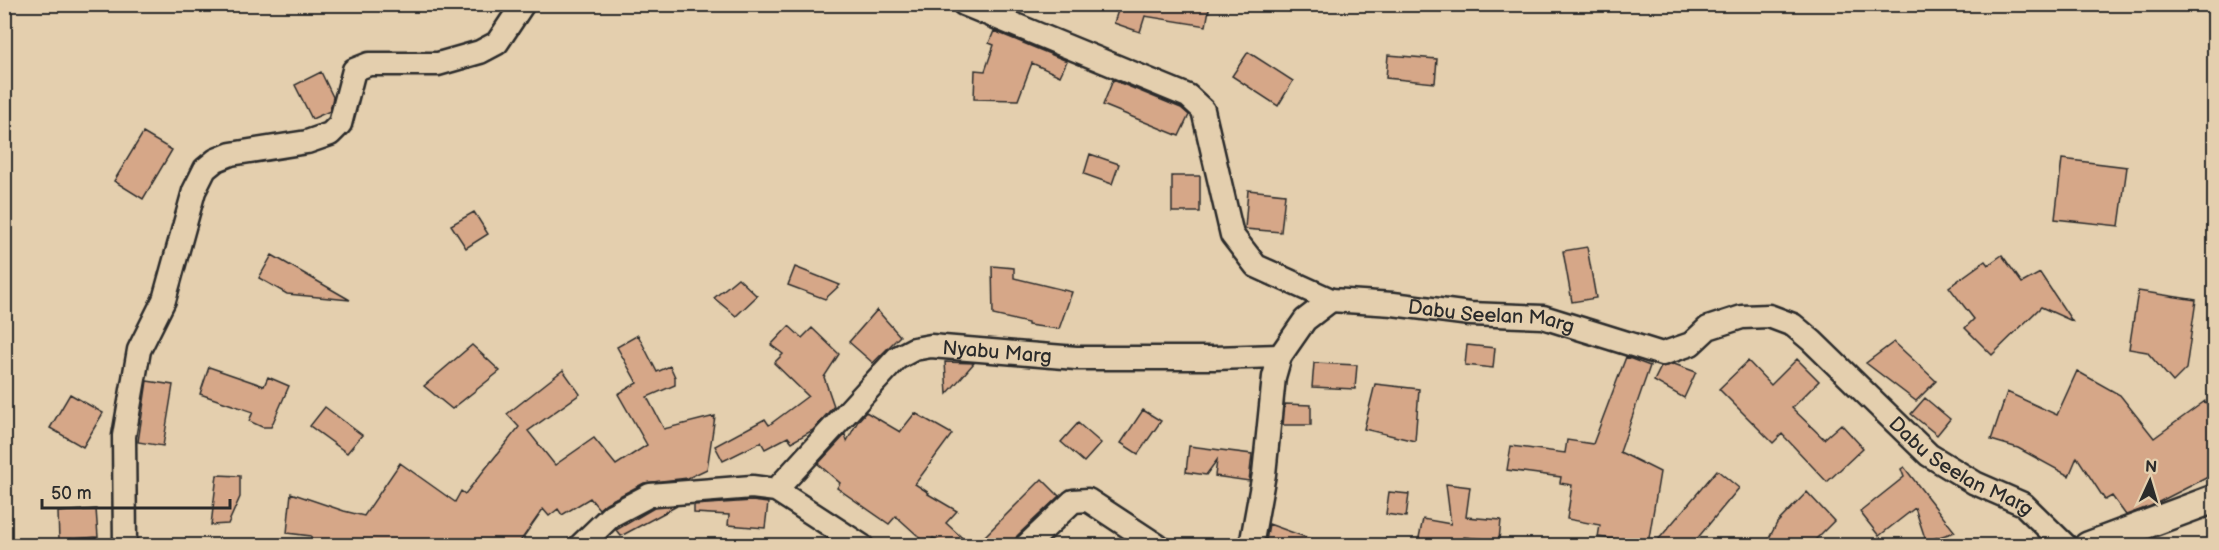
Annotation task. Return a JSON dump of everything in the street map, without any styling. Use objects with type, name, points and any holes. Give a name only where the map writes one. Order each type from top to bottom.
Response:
[{"type":"street","points":[[125,546],[124,436],[139,350],[164,300],[194,191],[206,169],[216,160],[231,154],[307,142],[330,134],[340,124],[354,70],[369,64],[438,64],[480,52],[497,43],[523,4]]},
{"type":"street","name":"Dabu Seelan Marg","points":[[964,4],[1188,96],[1203,110],[1232,235],[1256,266],[1331,300],[1393,304],[1470,314],[1543,317],[1604,334],[1662,354],[1691,345],[1708,328],[1743,317],[1769,315],[1792,326],[1812,341],[1929,455],[1975,483],[2023,504],[2066,546]]},
{"type":"street","points":[[1251,546],[1264,474],[1274,377],[1280,356],[1305,320],[1331,300]]},
{"type":"street","name":"Nyabu Marg","points":[[776,490],[897,358],[914,349],[932,346],[1076,358],[1280,356]]},
{"type":"street","points":[[580,546],[612,515],[650,495],[752,487],[776,490],[862,546]]},
{"type":"street","points":[[2088,546],[2214,499]]},
{"type":"street","points":[[1026,546],[1073,501],[1088,500],[1158,546]]},
{"type":"building","points":[[1120,4],[1210,4],[1206,26],[1145,16],[1140,32],[1114,23]]},
{"type":"building","points":[[994,31],[1067,61],[1060,76],[1032,63],[1018,100],[974,99],[975,70],[985,71],[994,45],[989,43]]},
{"type":"building","points":[[1248,52],[1293,81],[1278,106],[1232,76]]},
{"type":"building","points":[[1388,55],[1437,59],[1435,83],[1386,78]]},
{"type":"building","points":[[321,72],[333,97],[330,111],[312,119],[295,85]]},
{"type":"building","points":[[1113,80],[1181,108],[1189,115],[1179,136],[1103,105]]},
{"type":"building","points":[[143,133],[172,150],[143,199],[114,181]]},
{"type":"building","points":[[1090,154],[1119,164],[1112,184],[1084,174]]},
{"type":"building","points":[[2062,159],[2127,167],[2119,226],[2055,219]]},
{"type":"building","points":[[1172,176],[1200,176],[1200,212],[1172,212]]},
{"type":"building","points":[[1248,190],[1285,194],[1281,232],[1245,229]]},
{"type":"building","points":[[474,212],[488,234],[466,248],[451,225]]},
{"type":"building","points":[[1587,247],[1596,298],[1572,302],[1563,251]]},
{"type":"building","points":[[272,255],[350,300],[287,294],[259,278]]},
{"type":"building","points":[[2002,255],[2022,283],[2040,273],[2072,321],[2041,307],[1992,355],[1965,328],[1974,319],[1949,287],[1985,261],[1988,265]]},
{"type":"building","points":[[992,266],[1014,268],[1014,278],[1072,292],[1059,329],[1028,325],[1028,323],[993,315]]},
{"type":"building","points":[[795,267],[840,285],[825,299],[788,285]]},
{"type":"building","points":[[738,278],[757,296],[736,316],[714,298]]},
{"type":"building","points":[[2138,291],[2196,300],[2186,369],[2173,382],[2147,352],[2129,349]]},
{"type":"building","points":[[877,310],[900,336],[873,363],[849,342]]},
{"type":"building","points":[[789,326],[802,338],[812,328],[839,354],[824,377],[834,406],[813,430],[792,442],[788,437],[765,449],[761,442],[723,461],[715,446],[765,419],[769,425],[808,396],[774,363],[783,354],[771,345]]},
{"type":"building","points":[[638,335],[657,372],[670,366],[675,377],[675,385],[647,397],[664,429],[715,416],[707,469],[688,478],[644,483],[599,509],[590,498],[562,515],[558,509],[549,516],[543,509],[517,546],[322,546],[311,545],[311,536],[287,533],[291,493],[364,516],[400,463],[455,502],[461,491],[465,494],[519,427],[507,414],[563,370],[580,394],[528,431],[555,465],[594,438],[616,465],[647,445],[618,394],[637,383],[617,347]]},
{"type":"building","points":[[1894,342],[1936,381],[1916,401],[1866,363]]},
{"type":"building","points":[[472,345],[500,371],[452,409],[424,386]]},
{"type":"building","points":[[1467,345],[1495,348],[1493,368],[1465,365]]},
{"type":"building","points":[[1626,357],[1650,366],[1620,452],[1660,472],[1648,544],[1598,537],[1600,525],[1567,519],[1572,485],[1560,483],[1561,477],[1507,470],[1511,446],[1565,453],[1567,440],[1593,444]]},
{"type":"building","points":[[1797,359],[1819,381],[1792,408],[1824,439],[1841,424],[1863,448],[1827,482],[1782,434],[1773,443],[1719,389],[1748,361],[1771,385]]},
{"type":"building","points":[[945,362],[974,363],[947,394]]},
{"type":"building","points":[[1314,363],[1357,365],[1355,389],[1312,387]]},
{"type":"building","points":[[1674,364],[1696,372],[1684,398],[1654,381],[1661,367]]},
{"type":"building","points":[[209,367],[264,386],[268,377],[289,386],[271,427],[262,427],[249,421],[253,412],[200,394]]},
{"type":"building","points":[[2077,371],[2120,395],[2154,438],[2205,401],[2214,414],[2214,474],[2151,506],[2126,515],[2112,496],[2105,500],[2077,457],[2069,476],[2018,448],[1991,440],[2007,392],[2057,415]]},
{"type":"building","points":[[147,381],[173,385],[163,446],[138,442]]},
{"type":"building","points":[[1375,384],[1419,389],[1415,441],[1364,429]]},
{"type":"building","points":[[70,394],[103,413],[83,447],[50,428]]},
{"type":"building","points":[[1925,398],[1950,419],[1937,435],[1911,414]]},
{"type":"building","points":[[1285,404],[1311,405],[1311,425],[1283,425]]},
{"type":"building","points":[[325,407],[362,435],[347,453],[310,426]]},
{"type":"building","points":[[1143,410],[1161,421],[1138,454],[1121,443]]},
{"type":"building","points":[[866,412],[900,432],[915,413],[952,434],[915,484],[957,511],[946,523],[971,546],[948,546],[933,538],[927,544],[896,516],[889,524],[837,488],[840,483],[818,464],[845,435],[847,441]]},
{"type":"building","points":[[1078,423],[1101,443],[1084,462],[1061,442]]},
{"type":"building","points":[[1189,446],[1252,454],[1249,481],[1215,476],[1217,460],[1206,475],[1186,472]]},
{"type":"building","points":[[1904,467],[1955,532],[1926,541],[1915,508],[1879,536],[1860,512],[1904,477],[1901,469]]},
{"type":"building","points":[[1717,470],[1739,488],[1691,546],[1653,546]]},
{"type":"building","points":[[217,475],[240,476],[240,497],[228,524],[211,525]]},
{"type":"building","points":[[1042,479],[1059,496],[1017,536],[1013,546],[975,546]]},
{"type":"building","points":[[1446,484],[1470,487],[1466,517],[1501,520],[1499,540],[1464,537],[1463,546],[1437,546],[1418,542],[1423,519],[1451,524]]},
{"type":"building","points":[[1389,492],[1409,494],[1406,517],[1386,514]]},
{"type":"building","points":[[1807,492],[1834,521],[1809,546],[1765,546],[1777,523]]},
{"type":"building","points":[[752,501],[768,503],[765,528],[728,525],[729,515],[694,513],[694,505]]},
{"type":"building","points":[[677,506],[621,536],[616,530],[654,508]]},
{"type":"building","points":[[96,509],[98,537],[59,540],[58,512]]},
{"type":"building","points":[[1269,524],[1322,543],[1322,546],[1265,546]]}]
